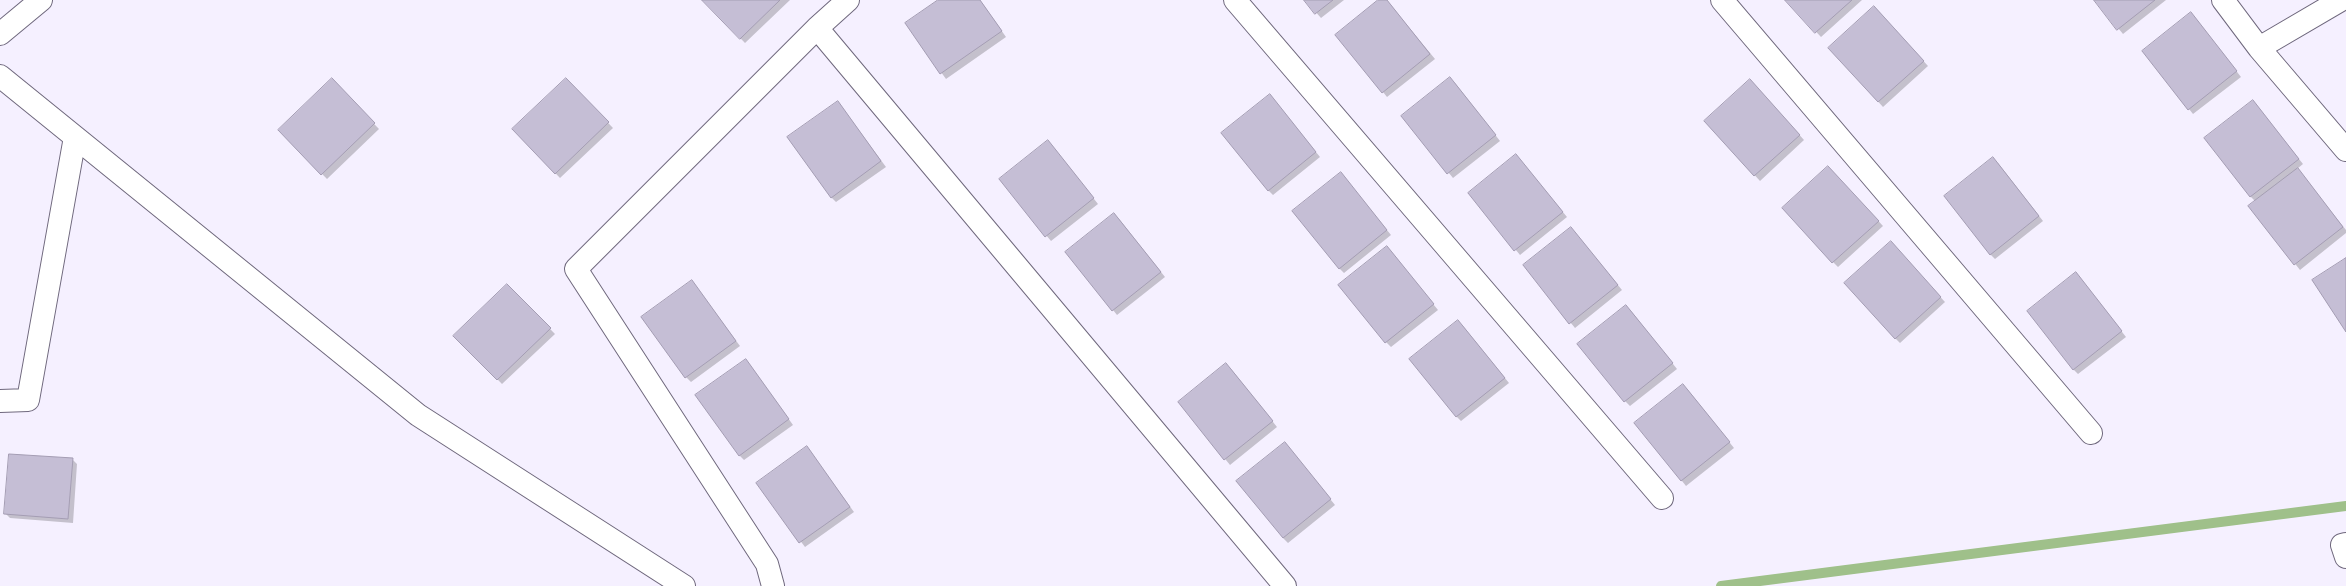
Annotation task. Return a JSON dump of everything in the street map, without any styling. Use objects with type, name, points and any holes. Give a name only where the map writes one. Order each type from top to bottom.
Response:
[{"type":"street","points":[[0,34],[42,0]]},
{"type":"street","points":[[773,586],[767,564],[576,269],[817,28],[848,0]]},
{"type":"street","points":[[1235,0],[1662,498]]},
{"type":"street","points":[[1722,0],[2091,433]]},
{"type":"street","points":[[2223,0],[2259,48],[2346,150]]},
{"type":"street","points":[[2259,48],[2341,0]]},
{"type":"street","points":[[817,28],[1285,586]]},
{"type":"street","points":[[0,76],[418,415],[684,586]]},
{"type":"street","points":[[0,401],[28,400],[75,138]]},
{"type":"street","points":[[2346,544],[2342,545],[2346,557]]},
{"type":"building","points":[[702,0],[780,0],[740,39]]},
{"type":"building","points":[[938,0],[980,0],[1002,31],[940,74],[905,23]]},
{"type":"building","points":[[1304,0],[1333,0],[1315,14]]},
{"type":"building","points":[[1378,0],[1387,0],[1430,54],[1382,93],[1335,35]]},
{"type":"building","points":[[1785,0],[1852,0],[1815,33]]},
{"type":"building","points":[[2094,0],[2155,0],[2117,30]]},
{"type":"building","points":[[1874,6],[1924,61],[1878,102],[1828,48]]},
{"type":"building","points":[[2191,12],[2237,71],[2188,110],[2142,51]]},
{"type":"building","points":[[1450,77],[1496,135],[1447,174],[1401,116]]},
{"type":"building","points":[[332,78],[375,123],[321,175],[278,130]]},
{"type":"building","points":[[566,78],[609,122],[555,174],[512,129]]},
{"type":"building","points":[[1750,79],[1800,135],[1754,176],[1704,121]]},
{"type":"building","points":[[1270,94],[1316,152],[1268,191],[1221,133]]},
{"type":"building","points":[[2253,100],[2299,159],[2250,197],[2204,138]]},
{"type":"building","points":[[838,101],[881,161],[831,198],[787,137]]},
{"type":"building","points":[[1048,140],[1094,198],[1045,237],[999,179]]},
{"type":"building","points":[[1516,154],[1563,212],[1514,251],[1468,193]]},
{"type":"building","points":[[1993,157],[2039,216],[1990,255],[1944,196]]},
{"type":"building","points":[[1828,166],[1879,221],[1832,263],[1782,208]]},
{"type":"building","points":[[2298,168],[2343,227],[2294,265],[2248,206]]},
{"type":"building","points":[[1341,172],[1387,230],[1339,269],[1292,211]]},
{"type":"building","points":[[1114,213],[1161,272],[1112,311],[1065,252]]},
{"type":"building","points":[[1571,227],[1618,285],[1569,324],[1523,265]]},
{"type":"building","points":[[1891,241],[1941,297],[1895,339],[1844,283]]},
{"type":"building","points":[[1387,246],[1434,304],[1385,343],[1338,285]]},
{"type":"building","points":[[2346,258],[2346,332],[2312,280]]},
{"type":"building","points":[[2076,272],[2122,331],[2073,370],[2027,311]]},
{"type":"building","points":[[692,280],[736,341],[685,378],[641,317]]},
{"type":"building","points":[[507,284],[551,328],[497,380],[453,336]]},
{"type":"building","points":[[1626,305],[1673,363],[1624,402],[1577,344]]},
{"type":"building","points":[[1458,320],[1505,378],[1456,417],[1409,359]]},
{"type":"building","points":[[746,359],[789,419],[739,456],[695,395]]},
{"type":"building","points":[[1226,363],[1273,421],[1224,460],[1178,402]]},
{"type":"building","points":[[1683,384],[1730,442],[1681,481],[1634,423]]},
{"type":"building","points":[[1285,442],[1331,499],[1283,538],[1236,481]]},
{"type":"building","points":[[807,446],[850,507],[799,543],[756,483]]},
{"type":"building","points":[[9,454],[73,458],[68,519],[4,514]]},
{"type":"waterway","points":[[1721,586],[2346,506]]}]
